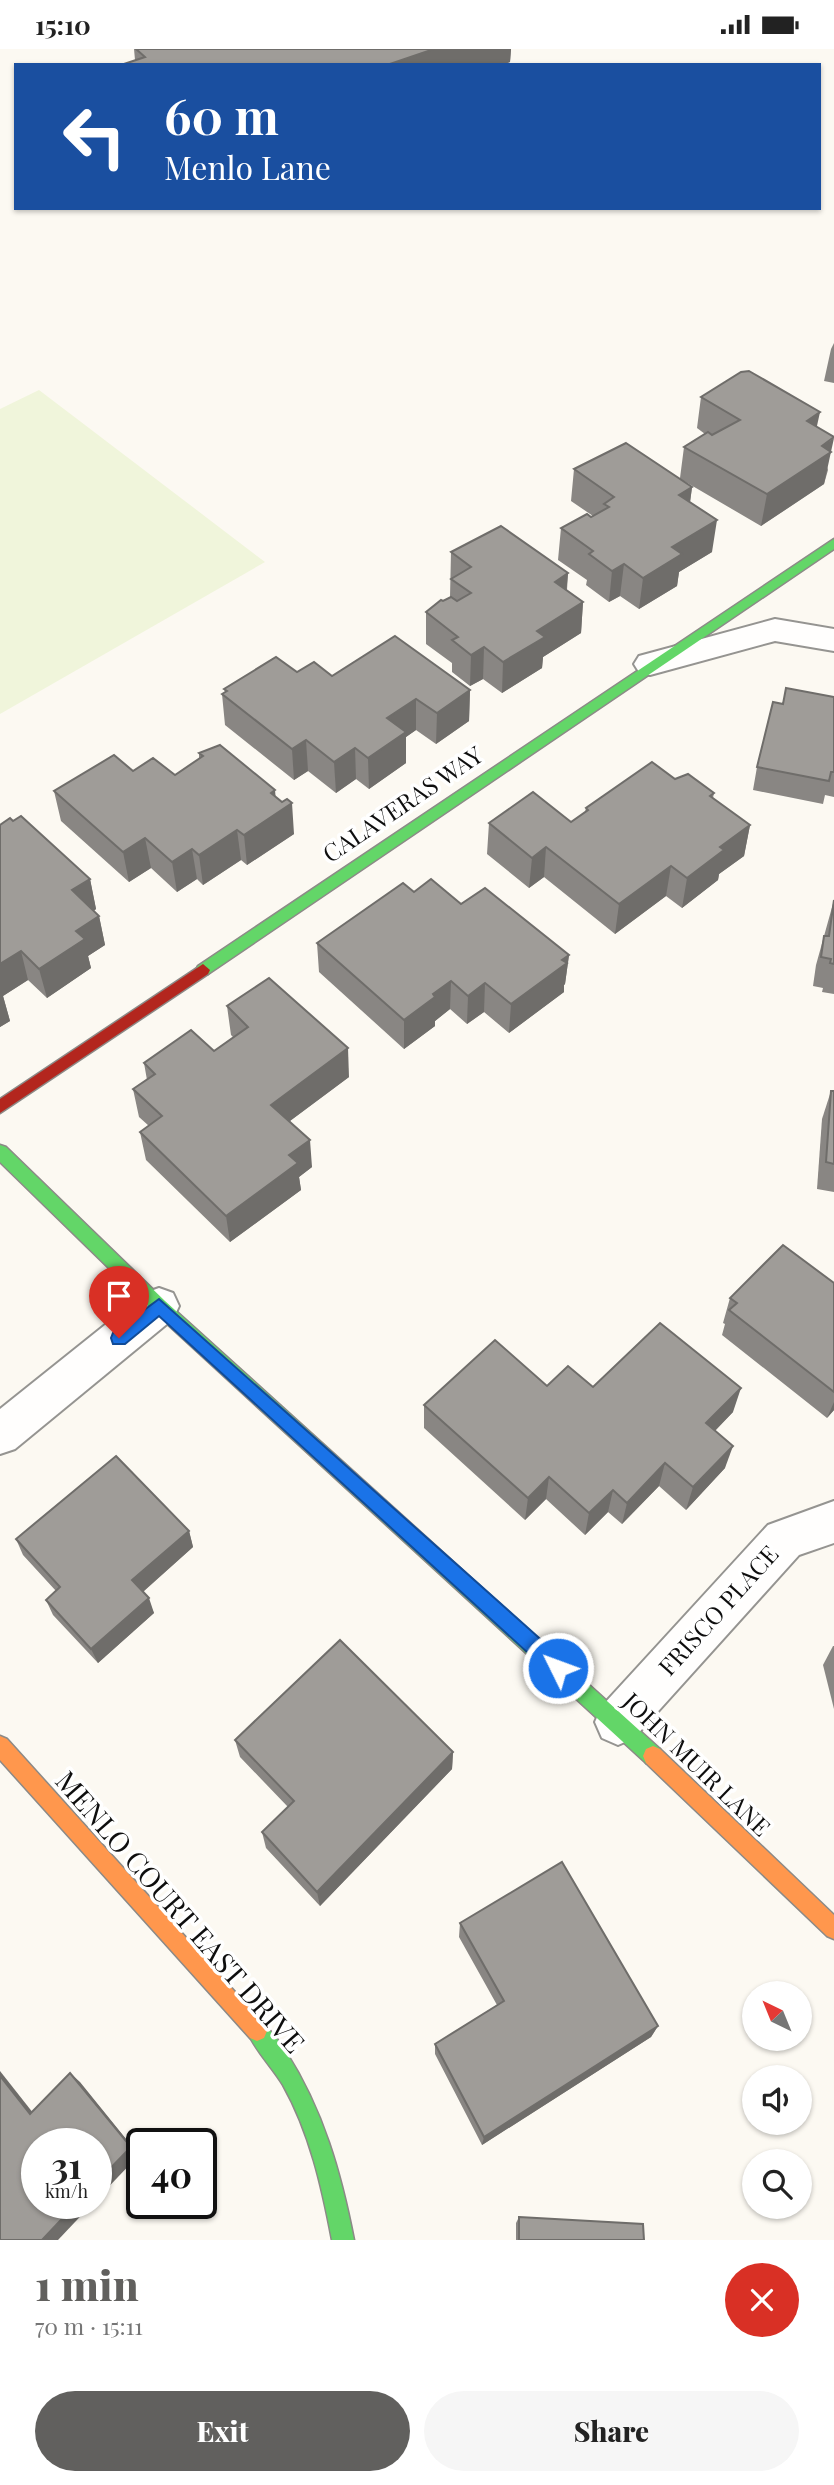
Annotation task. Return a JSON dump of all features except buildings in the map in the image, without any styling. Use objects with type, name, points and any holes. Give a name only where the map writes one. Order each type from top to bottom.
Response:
[{"type":"street","name":"CALAVERAS WAY","points":[[0,1107],[650,664],[834,543]]},
{"type":"street","points":[[650,664],[775,630],[834,640]]},
{"type":"street","name":"JOHN MUIR LANE","points":[[0,1152],[159,1306],[618,1722],[834,1929]]},
{"type":"street","points":[[0,1435],[159,1306]]},
{"type":"street","name":"FRISCO PLACE","points":[[618,1722],[784,1541],[834,1522]]},
{"type":"street","name":"MENLO COURT EAST DRIVE","points":[[0,1746],[266,2043],[298,2091],[326,2158],[343,2240]]},
{"type":"green space","points":[[39,390],[265,562],[0,714],[0,409]]},
{"type":"traffic: fast","points":[[203,970],[834,543]]},
{"type":"traffic: fast","points":[[0,1152],[159,1306],[653,1756]]},
{"type":"traffic: fast","points":[[257,2031],[291,2078],[315,2129],[324,2156],[343,2240]]},
{"type":"traffic: slow","points":[[0,1746],[257,2031]]},
{"type":"traffic: slow","points":[[653,1756],[834,1929]]},
{"type":"traffic: jam","points":[[0,1107],[203,970]]},
{"type":"route","points":[[119,1338],[159,1306],[558,1668]]}]
